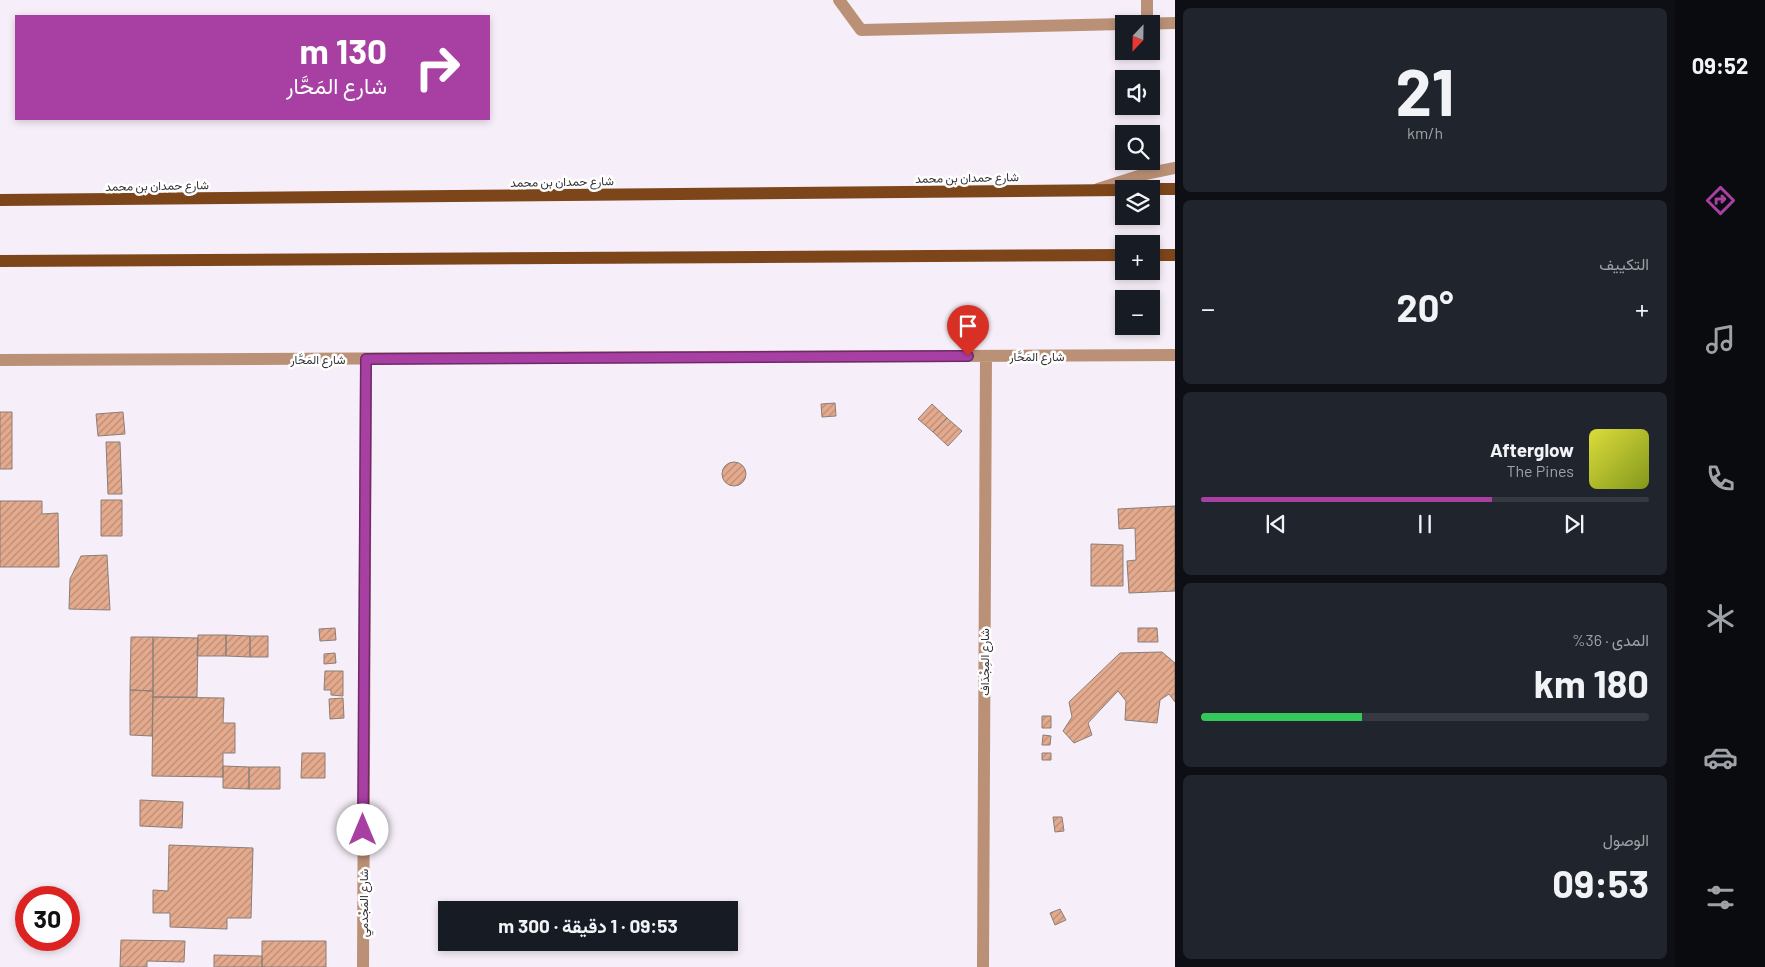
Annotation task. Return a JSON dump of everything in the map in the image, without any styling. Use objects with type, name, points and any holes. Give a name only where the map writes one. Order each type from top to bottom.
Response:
[{"type":"main road","points":[[1160,190],[1175,189]]},
{"type":"main road","name":"شارع حمدان بن محمد","points":[[0,200],[1115,190]]},
{"type":"main road","points":[[1160,255],[1175,254]]},
{"type":"main road","points":[[0,261],[1115,255]]},
{"type":"street","points":[[840,0],[861,30],[1115,24]]},
{"type":"street","points":[[1147,0],[1147,15]]},
{"type":"street","points":[[1160,24],[1175,23]]},
{"type":"street","points":[[1096,190],[1145,174],[1175,168]]},
{"type":"street","name":"شارع المَحَّار","points":[[0,360],[1175,355]]},
{"type":"street","name":"شارع المِجْدَاف","points":[[983,967],[986,356]]},
{"type":"street","name":"شارع المَجْدمي","points":[[363,967],[366,359]]},
{"type":"building","points":[[835,403],[836,416],[822,417],[821,404]]},
{"type":"building","points":[[932,404],[947,418],[933,432],[918,419]]},
{"type":"building","points":[[0,412],[12,412],[12,469],[0,469]]},
{"type":"building","points":[[123,412],[125,434],[98,436],[96,414]]},
{"type":"building","points":[[947,418],[962,431],[948,446],[933,432]]},
{"type":"building","points":[[106,442],[120,442],[122,494],[108,494]]},
{"type":"building","points":[[734,462],[739,463],[745,469],[745,479],[739,485],[734,486],[729,485],[723,479],[722,474],[723,469],[729,463]]},
{"type":"building","points":[[101,500],[122,500],[122,536],[101,536]]},
{"type":"building","points":[[0,501],[42,501],[42,514],[58,513],[59,567],[0,567]]},
{"type":"building","points":[[1175,506],[1175,591],[1129,593],[1127,561],[1136,560],[1135,528],[1119,529],[1118,509]]},
{"type":"building","points":[[1091,544],[1123,545],[1123,586],[1091,586]]},
{"type":"building","points":[[107,555],[110,610],[69,609],[70,579],[81,556]]},
{"type":"building","points":[[335,628],[336,640],[320,641],[319,629]]},
{"type":"building","points":[[1138,628],[1157,628],[1158,642],[1138,642]]},
{"type":"building","points":[[198,635],[226,635],[226,656],[197,656]]},
{"type":"building","points":[[226,635],[250,636],[250,657],[226,656]]},
{"type":"building","points":[[250,636],[268,636],[268,657],[250,657]]},
{"type":"building","points":[[131,637],[153,637],[153,691],[130,690]]},
{"type":"building","points":[[153,637],[198,638],[197,697],[153,697]]},
{"type":"building","points":[[1162,652],[1175,663],[1175,702],[1169,694],[1160,700],[1157,723],[1125,720],[1126,701],[1118,691],[1088,723],[1092,735],[1074,743],[1063,731],[1072,717],[1069,702],[1120,653]]},
{"type":"building","points":[[335,653],[336,663],[324,664],[324,654]]},
{"type":"building","points":[[325,671],[343,671],[343,696],[331,695],[331,690],[324,690]]},
{"type":"building","points":[[130,690],[153,691],[152,736],[130,735]]},
{"type":"building","points":[[153,697],[224,698],[223,723],[235,723],[235,753],[223,753],[223,777],[152,776]]},
{"type":"building","points":[[343,698],[344,718],[330,719],[329,699]]},
{"type":"building","points":[[1042,716],[1051,716],[1051,728],[1042,728]]},
{"type":"building","points":[[1043,735],[1051,736],[1050,745],[1042,745]]},
{"type":"building","points":[[302,753],[325,753],[325,778],[301,778]]},
{"type":"building","points":[[1042,753],[1051,753],[1051,760],[1042,760]]},
{"type":"building","points":[[223,766],[249,767],[249,789],[223,788]]},
{"type":"building","points":[[249,767],[280,767],[280,789],[249,789]]},
{"type":"building","points":[[140,800],[183,802],[182,828],[140,826]]},
{"type":"building","points":[[1053,817],[1062,817],[1064,831],[1055,832]]},
{"type":"building","points":[[169,845],[253,848],[251,918],[227,918],[227,929],[170,927],[170,913],[153,913],[153,890],[168,891]]},
{"type":"building","points":[[1060,909],[1066,920],[1055,925],[1050,913]]},
{"type":"building","points":[[121,940],[185,941],[184,962],[147,961],[147,967],[120,967]]},
{"type":"building","points":[[262,941],[326,941],[326,967],[262,967]]},
{"type":"building","points":[[214,955],[262,956],[262,967],[214,967]]},
{"type":"route","points":[[363,830],[366,359],[968,356]]}]
